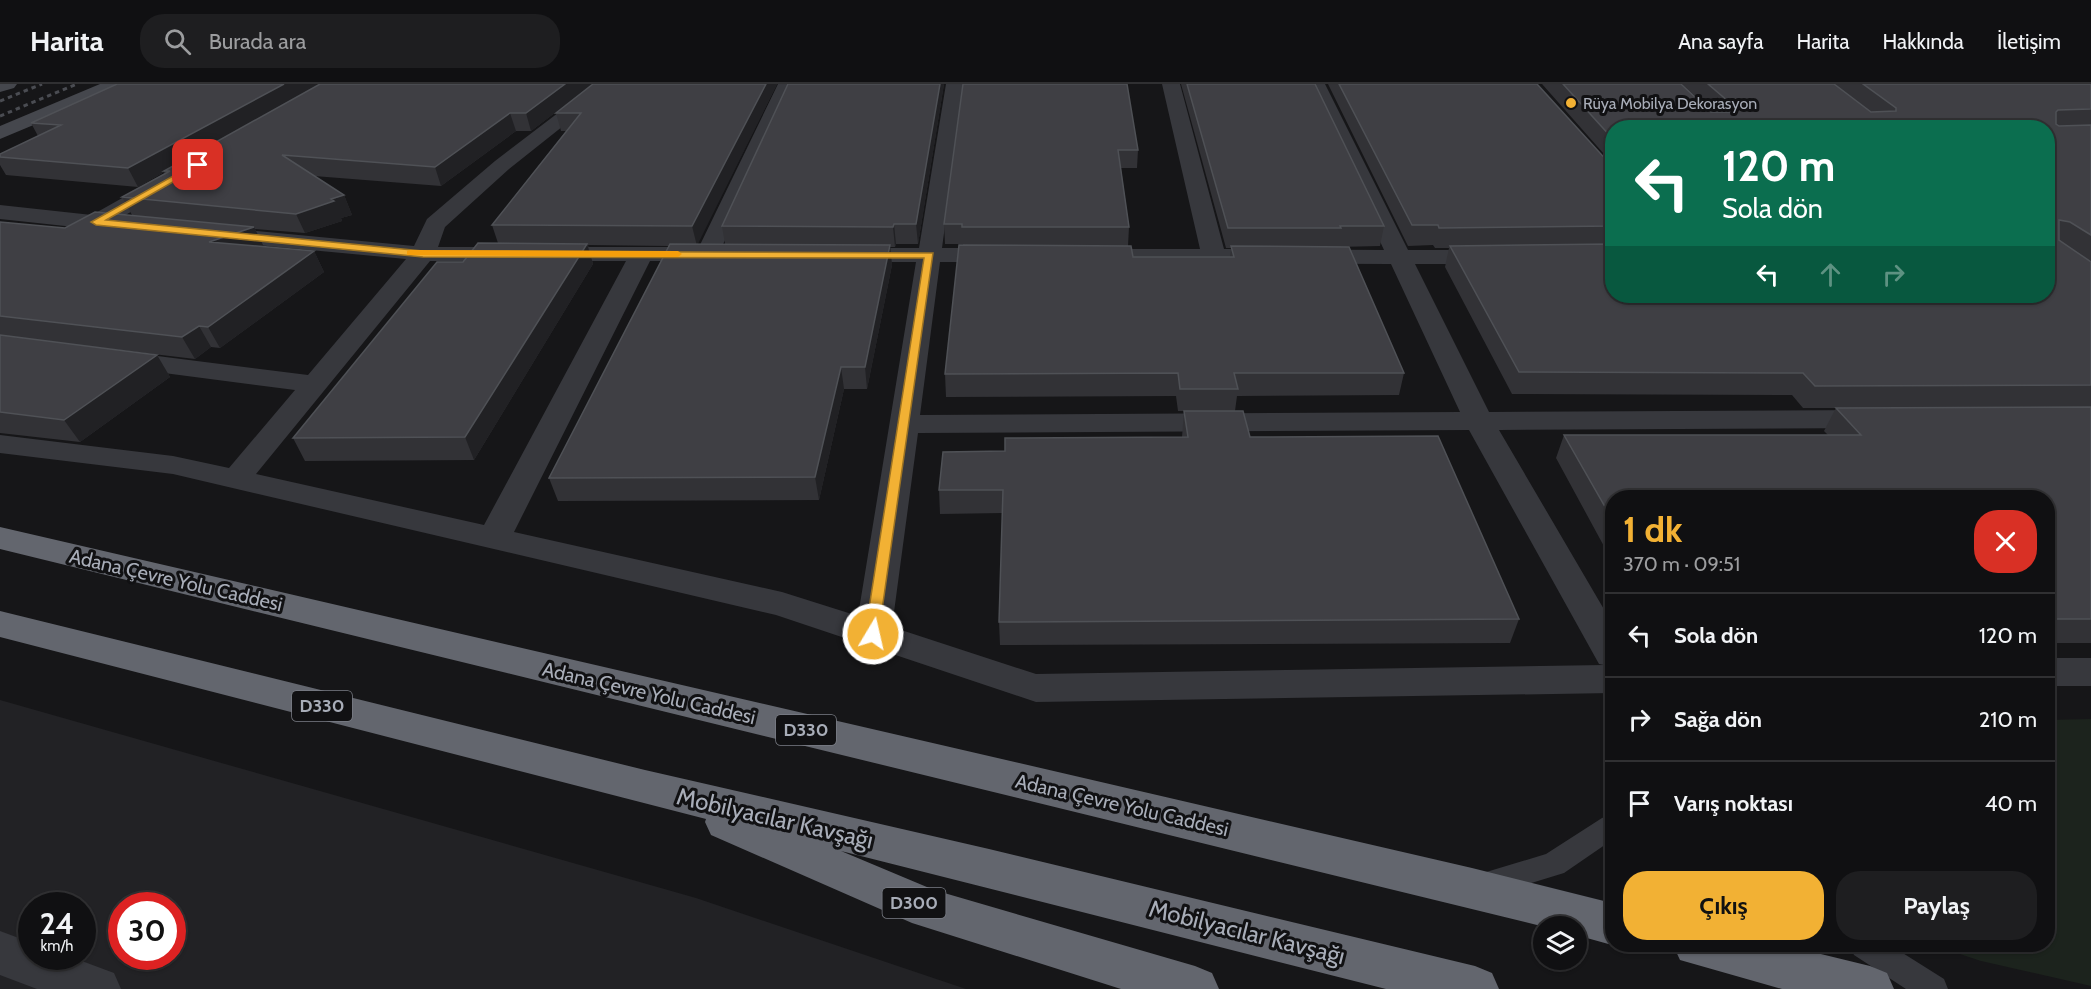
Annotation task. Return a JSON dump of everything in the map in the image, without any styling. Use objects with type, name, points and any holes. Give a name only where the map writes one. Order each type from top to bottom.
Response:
[{"type":"highway","name":"Adana Çevre Yolu Caddesi","points":[[0,538],[1472,888],[1605,922]]},
{"type":"highway","name":"D330","points":[[0,624],[645,787]]},
{"type":"highway","name":"Mobilyacılar Kavşağı","points":[[645,787],[928,909],[1195,989]]},
{"type":"highway","name":"Mobilyacılar Kavşağı","points":[[645,787],[989,868],[1475,989]]},
{"type":"highway","points":[[1724,952],[1870,989]]},
{"type":"street","points":[[0,87],[8,84]]},
{"type":"street","points":[[0,133],[116,84]]},
{"type":"street","points":[[236,479],[423,254],[435,224],[502,165],[607,84]]},
{"type":"street","points":[[189,231],[423,254],[719,254],[787,84]]},
{"type":"street","points":[[873,634],[955,84]]},
{"type":"street","points":[[1171,84],[1214,257]]},
{"type":"street","points":[[1316,84],[1479,421],[1605,642]]},
{"type":"street","points":[[96,222],[177,176]]},
{"type":"street","points":[[0,212],[142,227]]},
{"type":"street","points":[[494,538],[642,254]]},
{"type":"street","points":[[823,254],[1024,256]]},
{"type":"street","points":[[1060,256],[1401,258],[1519,256]]},
{"type":"street","points":[[93,356],[315,384]]},
{"type":"street","points":[[904,424],[1899,419]]},
{"type":"street","points":[[0,444],[173,465],[782,604],[1036,688],[1605,679]]},
{"type":"street","points":[[2055,672],[2091,672]]},
{"type":"street","points":[[0,953],[97,989]]},
{"type":"lane","points":[[1472,888],[1554,864],[1605,831]]},
{"type":"lane","points":[[1875,952],[1933,989]]},
{"type":"shaded area","points":[[0,700],[696,898],[966,989],[0,989]]},
{"type":"shaded area","points":[[2091,719],[2091,986],[1981,961],[1954,952],[2055,952],[2055,720]]},
{"type":"building","points":[[117,84],[284,84],[128,168],[0,157],[0,154],[61,125],[31,123]]},
{"type":"building","points":[[320,84],[565,84],[526,113],[510,113],[435,167],[282,155],[344,195],[331,199],[334,201],[296,214],[122,197]]},
{"type":"building","points":[[593,84],[766,84],[692,226],[492,225],[581,113],[556,113]]},
{"type":"building","points":[[788,84],[940,84],[916,224],[894,224],[893,227],[722,226]]},
{"type":"building","points":[[963,84],[1127,84],[1138,150],[1118,150],[1129,227],[962,227],[962,224],[944,224]]},
{"type":"building","points":[[1187,84],[1315,84],[1384,226],[1228,228]]},
{"type":"building","points":[[1339,84],[1537,84],[1605,159],[1605,226],[1439,228],[1438,225],[1412,225]]},
{"type":"building","points":[[1563,84],[1681,84],[1711,112],[1736,112],[1736,108],[1708,84],[1834,84],[1871,112],[1896,111],[1896,108],[1863,84],[2091,84],[2091,109],[2058,110],[2056,124],[2059,126],[2091,125],[2091,235],[2070,222],[2059,220],[2059,240],[2091,262],[2091,385],[1815,386],[1803,373],[1519,372],[1450,246],[1605,244],[1605,303],[2055,303],[2055,120],[1605,120],[1605,130]]},
{"type":"building","points":[[95,212],[254,227],[209,242],[314,251],[208,327],[199,326],[182,337],[0,316],[0,222],[65,228]]},
{"type":"building","points":[[478,243],[587,244],[465,437],[293,438],[437,262],[463,262]]},
{"type":"building","points":[[670,244],[890,245],[865,367],[841,367],[815,477],[549,478]]},
{"type":"building","points":[[959,245],[1131,246],[1133,257],[1234,257],[1231,246],[1349,247],[1404,373],[1234,373],[1238,389],[1180,389],[1178,373],[945,374]]},
{"type":"building","points":[[0,335],[157,355],[64,420],[0,412]]},
{"type":"building","points":[[2091,407],[2091,619],[2055,619],[2055,490],[1605,490],[1605,507],[1564,435],[1861,435],[1836,408]]},
{"type":"building","points":[[1184,411],[1243,411],[1250,437],[1438,436],[1519,619],[999,622],[1003,490],[939,490],[943,452],[1005,451],[1005,438],[1188,437]]},
{"type":"railway","points":[[0,101],[42,84]]},
{"type":"railway","points":[[0,116],[77,84]]},
{"type":"slow traffic","points":[[410,253],[678,254]]},
{"type":"place","name":"Rüya Mobilya Dekorasyon","points":[[1571,103]]},
{"type":"route","points":[[198,165],[96,222],[423,254],[930,255],[873,634]]}]
